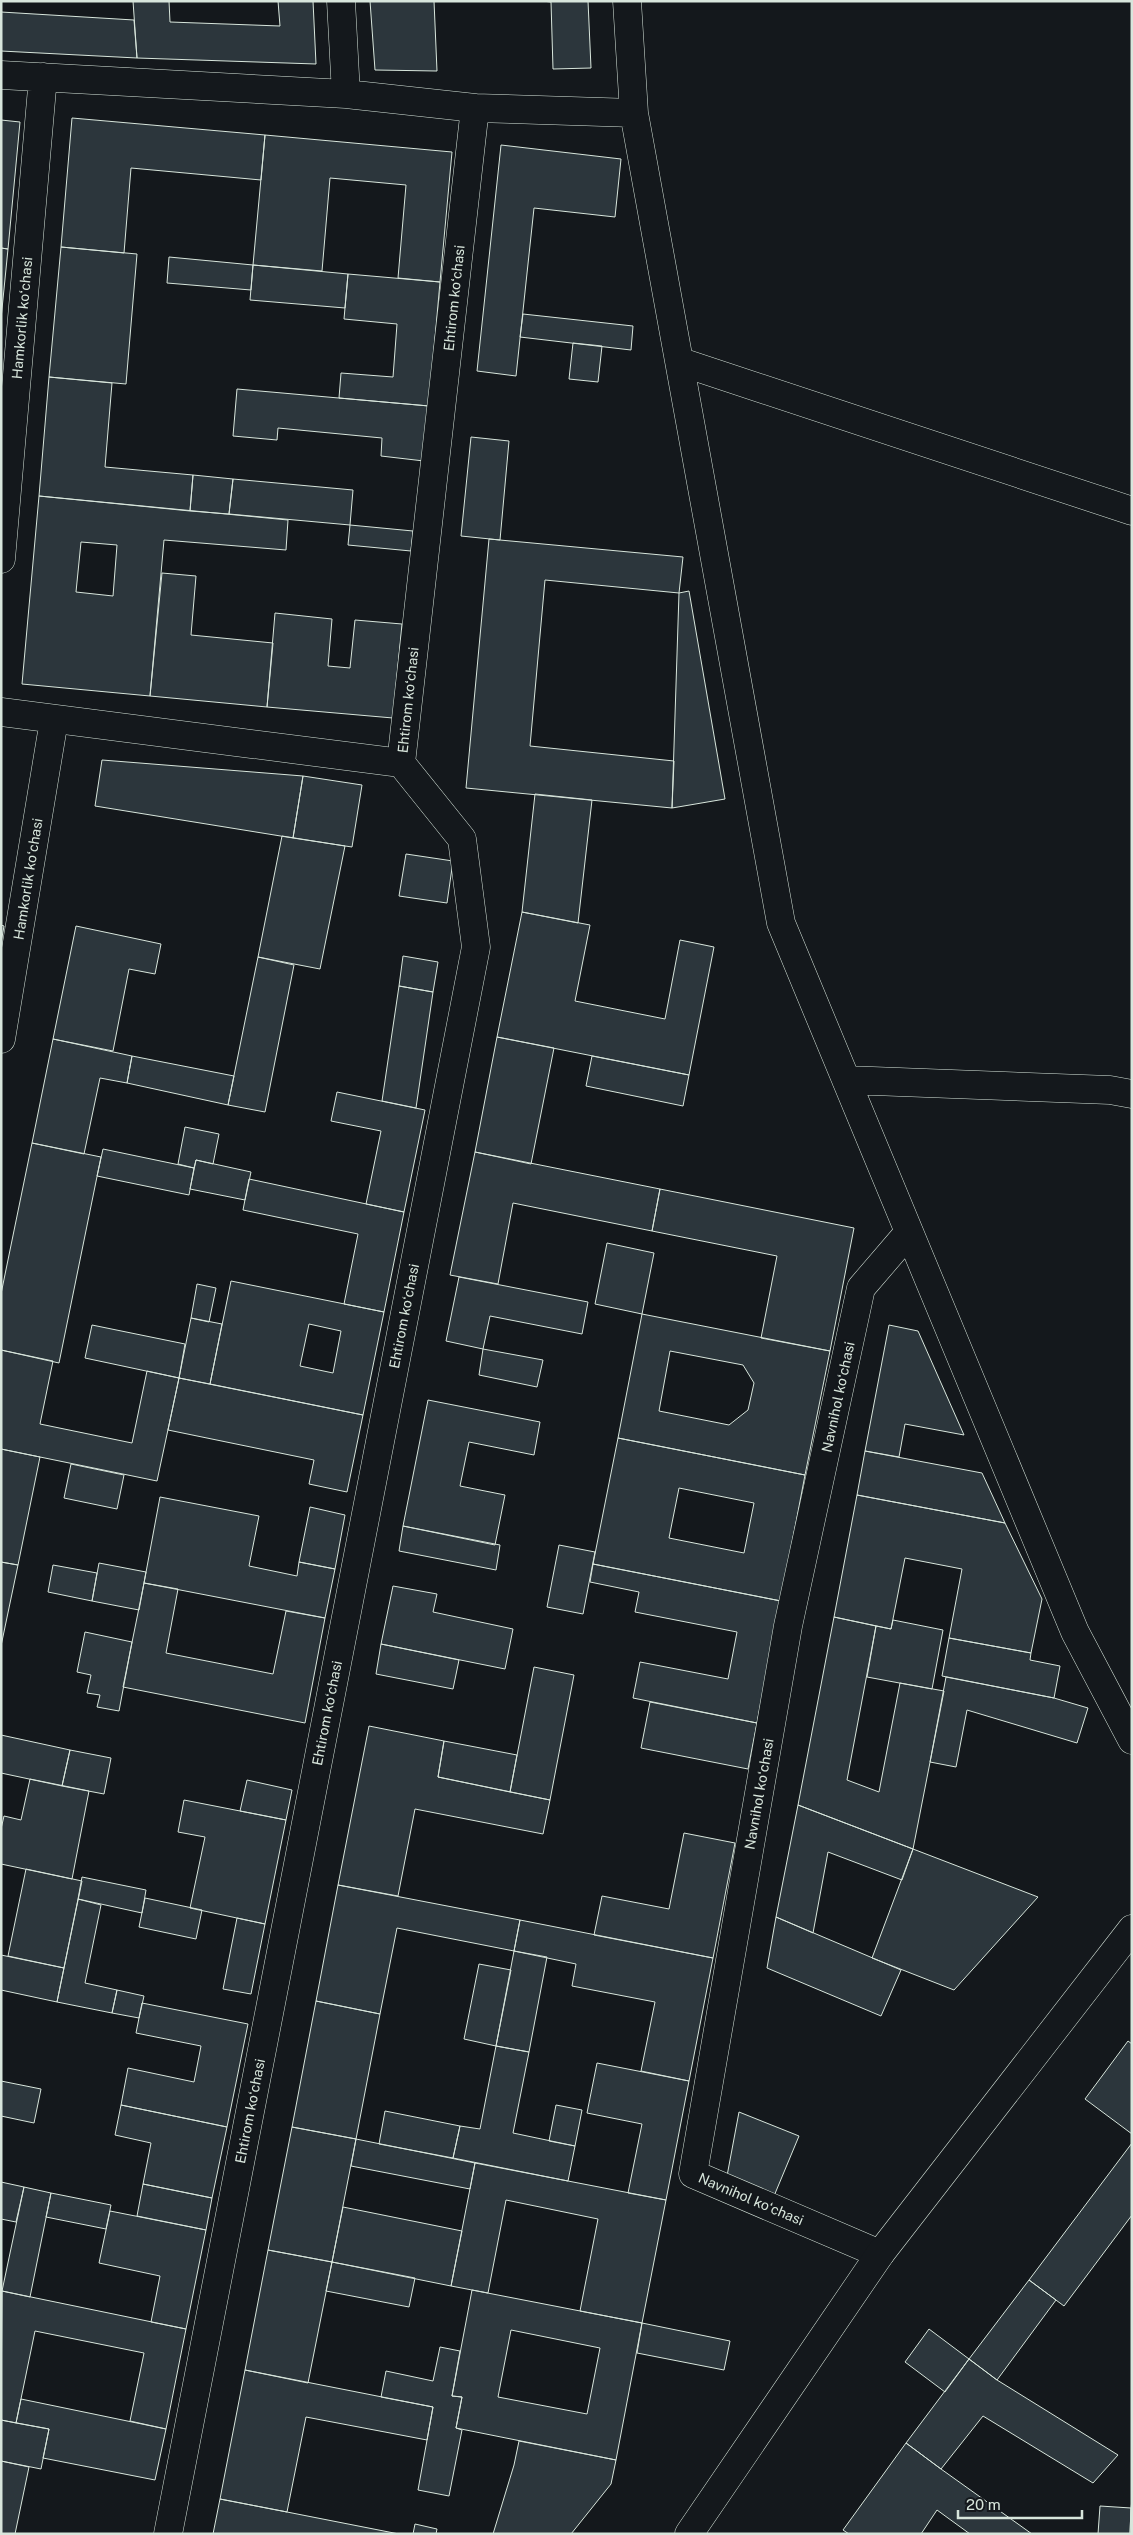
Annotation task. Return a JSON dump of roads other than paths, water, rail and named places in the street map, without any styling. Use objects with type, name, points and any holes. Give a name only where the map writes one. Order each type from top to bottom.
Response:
[{"type":"street","points":[[341,1],[346,94]]},
{"type":"street","points":[[627,1],[634,113],[782,923],[1075,1632],[1132,1740]]},
{"type":"street","points":[[1,75],[346,94],[476,108],[634,113]]},
{"type":"street","name":"Hamkorlik koʻchasi","points":[[1,559],[43,77]]},
{"type":"street","name":"Ehtirom koʻchasi","points":[[168,2534],[476,947],[462,839],[401,764],[476,108]]},
{"type":"street","points":[[681,362],[1132,511]]},
{"type":"street","points":[[1,712],[401,764]]},
{"type":"street","name":"Hamkorlik koʻchasi","points":[[1,1039],[54,720]]},
{"type":"street","points":[[846,1080],[1110,1090],[1132,1094]]},
{"type":"street","name":"Navnihol koʻchasi","points":[[880,2254],[693,2174],[788,1626],[861,1288],[909,1232]]},
{"type":"street","points":[[688,2534],[880,2254],[1132,1929]]}]
